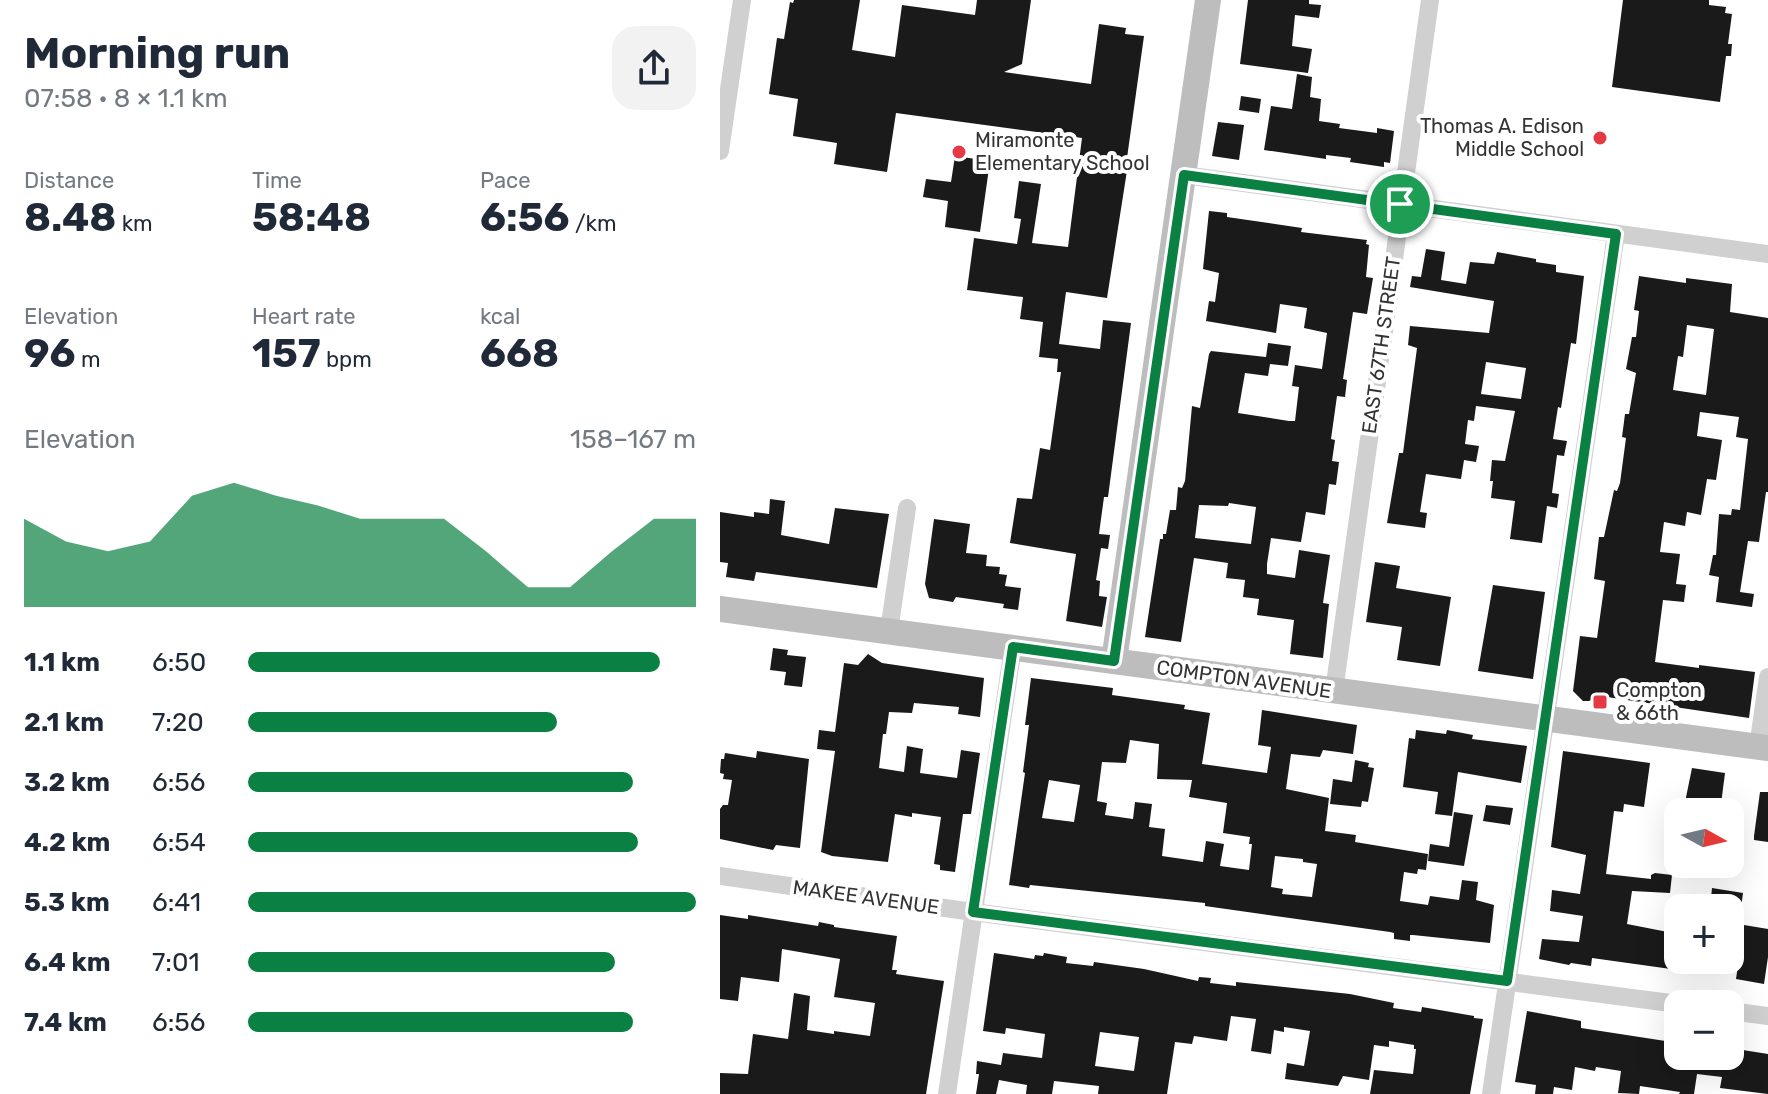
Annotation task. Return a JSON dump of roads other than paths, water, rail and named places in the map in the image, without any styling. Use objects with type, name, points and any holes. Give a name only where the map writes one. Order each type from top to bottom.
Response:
[{"type":"main road","points":[[1114,661],[1208,0]]},
{"type":"main road","name":"COMPTON AVENUE","points":[[720,609],[1763,748]]},
{"type":"street","points":[[720,151],[742,0]]},
{"type":"street","name":"EAST 67TH STREET","points":[[1334,691],[1430,0]]},
{"type":"street","points":[[1184,175],[1768,254]]},
{"type":"street","points":[[1491,1094],[1616,234]]},
{"type":"street","points":[[889,631],[907,508]]},
{"type":"street","points":[[947,1094],[1013,647]]},
{"type":"street","points":[[1763,748],[1768,677]]},
{"type":"street","name":"MAKEE AVENUE","points":[[720,876],[1664,1002]]},
{"type":"street","points":[[1744,1013],[1768,1016]]},
{"type":"place","name":"Thomas A. Edison Middle School","points":[[1600,138]]},
{"type":"place","name":"Miramonte Elementary School","points":[[959,152]]},
{"type":"place","name":"Compton & 66th","points":[[1600,702]]}]
